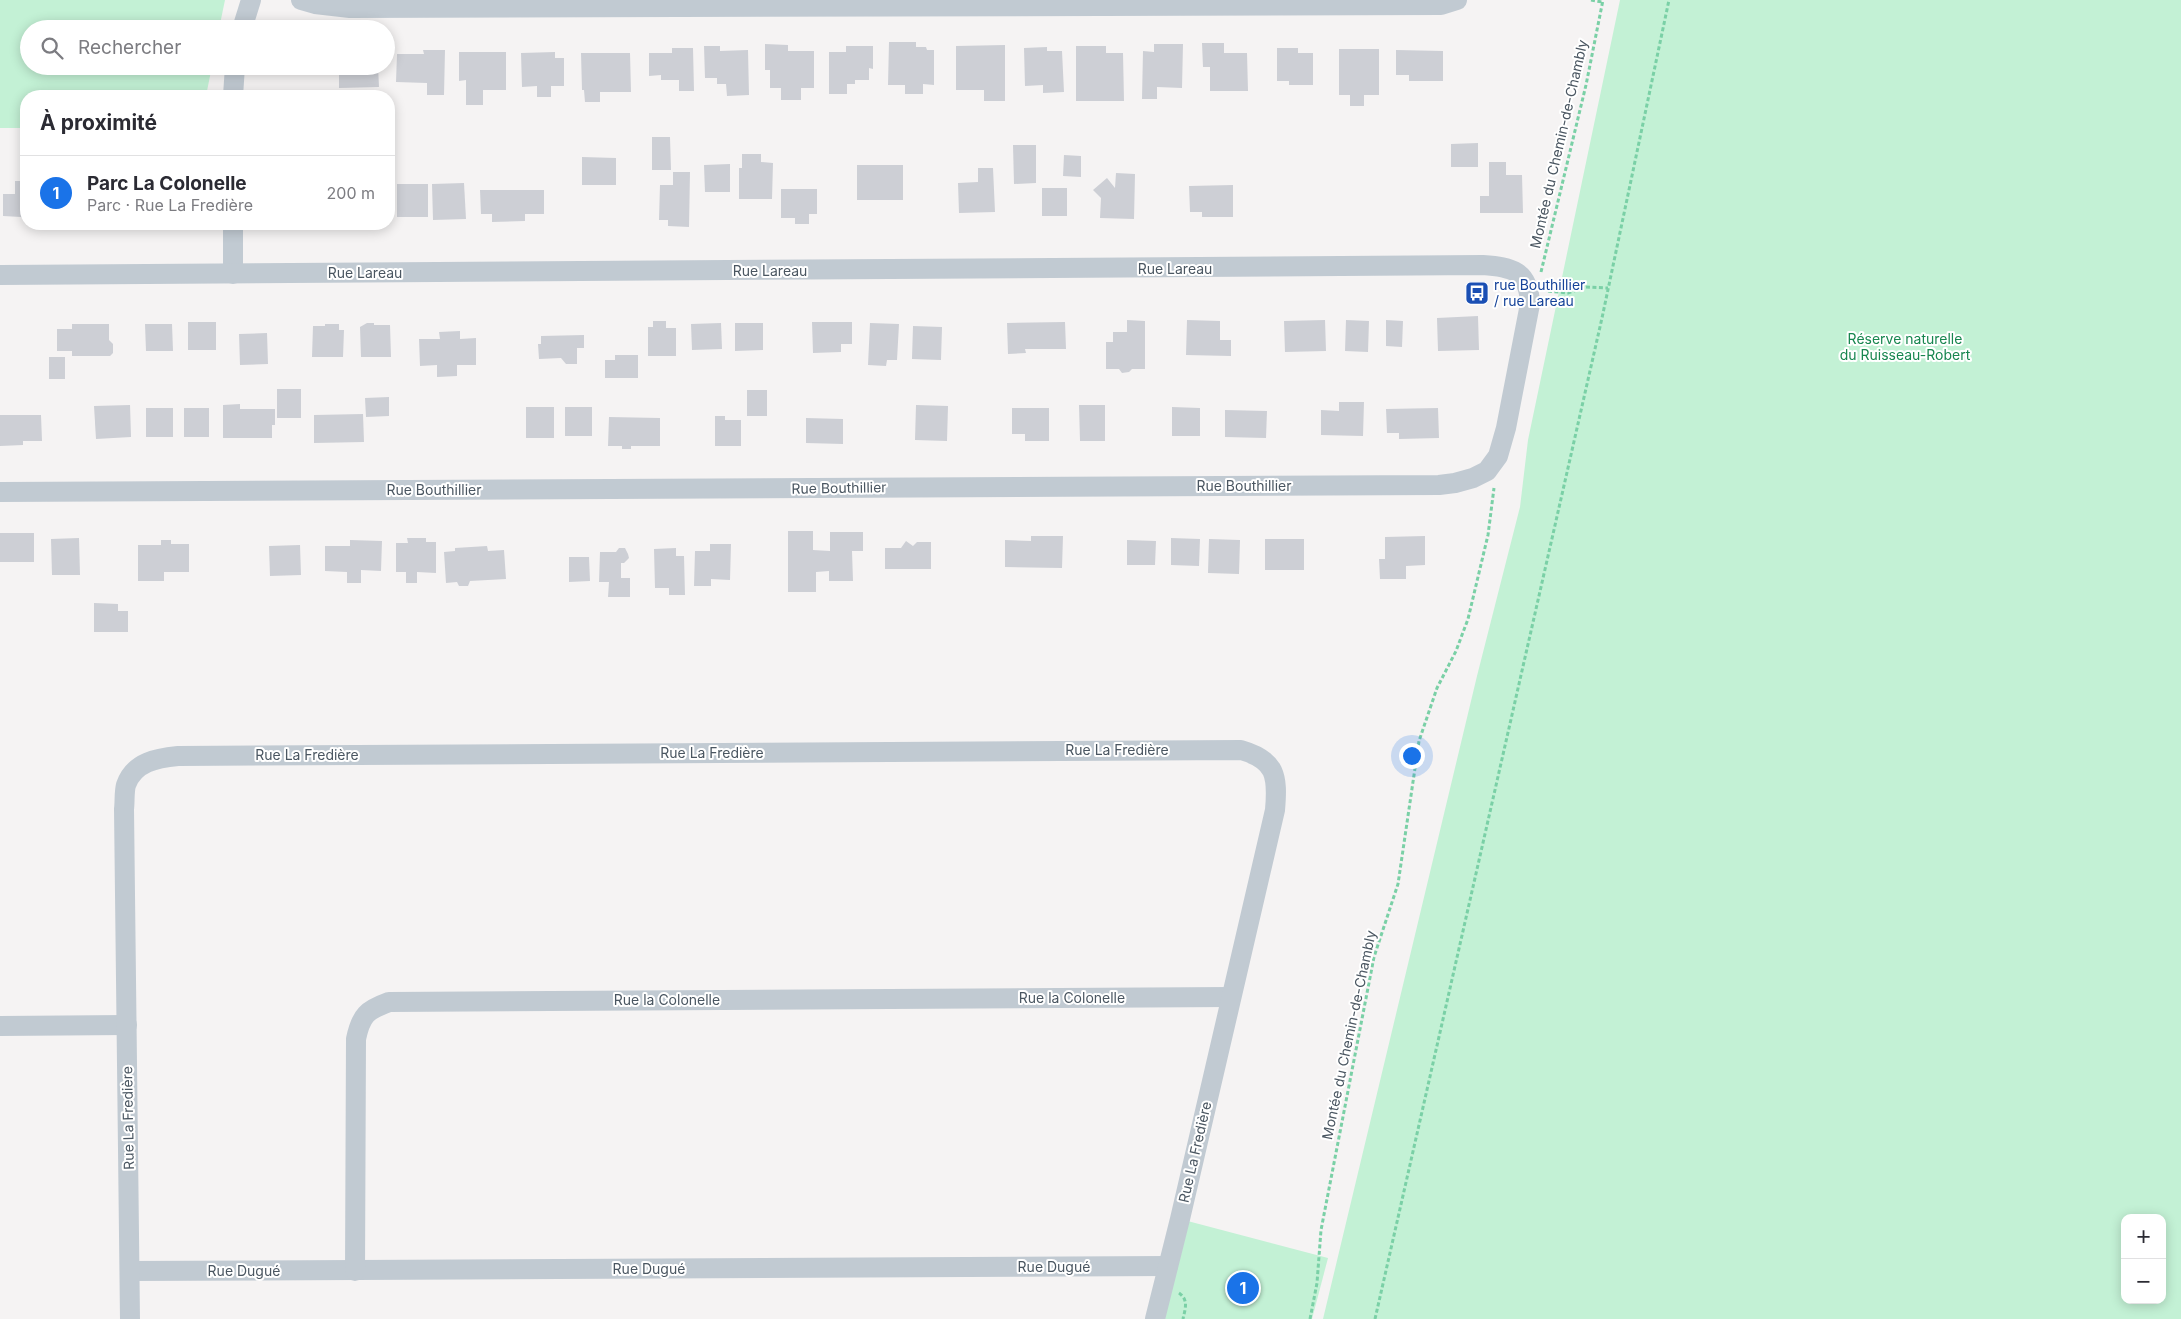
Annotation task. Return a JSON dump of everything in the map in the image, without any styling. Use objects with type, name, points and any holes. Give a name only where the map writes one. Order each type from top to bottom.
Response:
[{"type":"street","points":[[245,20],[251,0]]},
{"type":"street","points":[[301,0],[315,4],[350,8],[667,4],[1440,6],[1457,0]]},
{"type":"street","points":[[233,90],[234,75]]},
{"type":"street","points":[[233,230],[233,274]]},
{"type":"street","name":"Rue Lareau","points":[[0,276],[1483,266],[1504,267],[1513,270],[1522,277],[1530,289]]},
{"type":"street","points":[[1486,471],[1498,456],[1506,428],[1528,321],[1530,289]]},
{"type":"street","name":"Rue Bouthillier","points":[[0,492],[1439,485],[1464,481],[1486,471]]},
{"type":"street","name":"Rue La Fredière","points":[[130,1319],[124,809],[126,785],[138,767],[157,758],[178,756],[1241,750],[1258,755],[1272,769],[1277,788],[1275,810],[1155,1319]]},
{"type":"street","name":"Rue la Colonelle","points":[[355,1270],[356,1039],[360,1023],[371,1008],[389,1002],[1231,997]]},
{"type":"street","points":[[0,1026],[127,1025]]},
{"type":"street","name":"Rue Dugué","points":[[130,1271],[1168,1266]]},
{"type":"path","points":[[1591,0],[1603,1]]},
{"type":"path","points":[[1375,1319],[1608,288],[1669,0]]},
{"type":"path","name":"Montée du Chemin-de-Chambly","points":[[1530,289],[1539,277],[1557,209],[1603,1]]},
{"type":"path","points":[[1530,289],[1568,293],[1586,287],[1608,288]]},
{"type":"path","name":"Montée du Chemin-de-Chambly","points":[[1310,1319],[1317,1284],[1320,1230],[1374,957],[1398,884],[1419,741],[1437,688],[1456,651],[1468,619],[1484,554],[1494,486],[1486,471]]},
{"type":"green space","points":[[0,0],[225,0],[221,20],[20,20],[20,75],[210,75],[207,90],[20,90],[20,128],[0,128]]},
{"type":"green space","name":"Réserve naturelle du Ruisseau-Robert","points":[[1620,0],[2181,0],[2181,1319],[1323,1319],[1477,676],[1520,507],[1528,440]]},
{"type":"green space","points":[[1180,1219],[1328,1258],[1312,1319],[1159,1319]]},
{"type":"building","points":[[889,42],[916,42],[916,47],[926,47],[927,50],[934,50],[934,85],[923,84],[923,94],[905,94],[905,85],[888,85]]},
{"type":"building","points":[[1202,43],[1224,43],[1224,53],[1247,53],[1248,91],[1210,91],[1210,67],[1203,67]]},
{"type":"building","points":[[765,44],[788,45],[788,51],[814,51],[814,88],[801,88],[801,100],[781,100],[781,88],[770,88],[770,70],[765,70]]},
{"type":"building","points":[[1154,44],[1183,44],[1182,88],[1157,87],[1157,99],[1142,99],[1143,51],[1154,52]]},
{"type":"building","points":[[1005,45],[1005,101],[984,101],[984,90],[956,90],[956,46]]},
{"type":"building","points":[[704,46],[720,46],[720,51],[748,50],[749,95],[727,96],[726,84],[717,84],[717,78],[705,78]]},
{"type":"building","points":[[846,46],[873,46],[873,69],[869,68],[869,80],[855,80],[855,84],[847,84],[847,94],[829,94],[829,52],[846,52]]},
{"type":"building","points":[[1076,46],[1106,46],[1106,53],[1123,53],[1124,101],[1076,101]]},
{"type":"building","points":[[1047,47],[1047,51],[1062,51],[1064,92],[1043,93],[1043,85],[1025,86],[1024,48]]},
{"type":"building","points":[[672,48],[693,48],[694,91],[679,91],[679,80],[661,80],[661,75],[649,76],[649,53],[672,53]]},
{"type":"building","points":[[1277,48],[1298,48],[1298,53],[1313,53],[1313,85],[1289,85],[1289,81],[1277,81]]},
{"type":"building","points":[[1339,49],[1379,49],[1379,95],[1364,95],[1364,106],[1350,106],[1350,95],[1339,95]]},
{"type":"building","points":[[423,50],[445,50],[444,95],[427,95],[427,83],[396,82],[397,54],[424,54]]},
{"type":"building","points":[[1396,50],[1443,51],[1443,81],[1409,81],[1409,75],[1396,75]]},
{"type":"building","points":[[459,52],[506,52],[506,90],[483,90],[483,105],[466,105],[466,80],[459,81]]},
{"type":"building","points":[[555,52],[555,58],[564,58],[564,86],[551,86],[551,97],[537,97],[537,86],[522,87],[521,53]]},
{"type":"building","points":[[581,53],[630,53],[631,92],[600,92],[600,102],[585,102],[584,90],[582,90]]},
{"type":"building","points":[[339,75],[378,75],[379,87],[339,88]]},
{"type":"building","points":[[652,137],[670,137],[671,170],[652,170]]},
{"type":"building","points":[[1478,143],[1478,167],[1451,167],[1451,144]]},
{"type":"building","points":[[1013,145],[1036,145],[1036,183],[1014,184]]},
{"type":"building","points":[[742,154],[761,154],[761,162],[773,163],[772,199],[739,199],[739,168],[742,168]]},
{"type":"building","points":[[1064,155],[1081,156],[1081,177],[1063,176]]},
{"type":"building","points":[[582,157],[616,158],[616,185],[582,185]]},
{"type":"building","points":[[1489,162],[1506,162],[1506,175],[1522,175],[1523,213],[1480,213],[1480,196],[1489,196]]},
{"type":"building","points":[[730,164],[730,192],[705,192],[704,165]]},
{"type":"building","points":[[857,165],[903,165],[903,200],[857,200]]},
{"type":"building","points":[[978,168],[993,168],[995,212],[959,213],[958,183],[978,182]]},
{"type":"building","points":[[673,172],[690,172],[689,227],[668,226],[668,220],[659,220],[660,185],[673,185]]},
{"type":"building","points":[[1116,173],[1135,174],[1134,219],[1100,218],[1101,198],[1093,190],[1107,178],[1115,188]]},
{"type":"building","points":[[15,181],[20,181],[20,217],[3,216],[3,194],[15,194]]},
{"type":"building","points":[[464,183],[466,219],[433,220],[432,184]]},
{"type":"building","points":[[397,184],[428,184],[428,217],[397,217]]},
{"type":"building","points":[[1233,185],[1233,217],[1202,217],[1202,212],[1190,212],[1189,186]]},
{"type":"building","points":[[1042,188],[1067,188],[1067,216],[1042,216]]},
{"type":"building","points":[[781,189],[817,189],[817,214],[809,214],[809,224],[795,224],[795,218],[781,218]]},
{"type":"building","points":[[480,190],[544,190],[544,214],[525,214],[525,221],[492,222],[492,214],[481,214]]},
{"type":"building","points":[[1478,316],[1479,350],[1438,351],[1437,318]]},
{"type":"building","points":[[1127,320],[1145,321],[1145,369],[1132,369],[1129,372],[1122,373],[1119,369],[1106,369],[1106,342],[1113,342],[1113,332],[1127,332]]},
{"type":"building","points":[[1187,320],[1220,321],[1220,340],[1231,340],[1231,356],[1186,355]]},
{"type":"building","points":[[1325,320],[1326,351],[1285,352],[1284,321]]},
{"type":"building","points":[[1346,320],[1369,321],[1368,352],[1345,351]]},
{"type":"building","points":[[1386,320],[1403,321],[1402,347],[1386,346]]},
{"type":"building","points":[[653,321],[666,321],[666,328],[676,328],[676,356],[648,356],[648,327],[653,327]]},
{"type":"building","points":[[188,322],[216,322],[216,350],[188,350]]},
{"type":"building","points":[[812,322],[852,322],[852,344],[841,344],[841,352],[813,353]]},
{"type":"building","points":[[1065,322],[1066,349],[1025,349],[1026,353],[1008,354],[1007,323]]},
{"type":"building","points":[[367,323],[390,325],[391,357],[361,357],[360,327]]},
{"type":"building","points":[[721,323],[722,349],[692,350],[691,324]]},
{"type":"building","points":[[735,323],[763,323],[763,350],[735,351]]},
{"type":"building","points":[[870,323],[899,324],[897,360],[887,360],[886,366],[868,365]]},
{"type":"building","points":[[72,324],[109,324],[109,340],[113,344],[113,353],[110,356],[72,356],[72,351],[57,351],[57,329],[72,329]]},
{"type":"building","points":[[145,324],[172,324],[173,351],[146,351]]},
{"type":"building","points":[[325,324],[339,324],[339,330],[344,330],[343,357],[312,357],[313,326],[325,326]]},
{"type":"building","points":[[913,326],[942,327],[941,360],[912,359]]},
{"type":"building","points":[[460,331],[460,339],[476,338],[476,365],[457,365],[457,376],[437,377],[437,365],[420,366],[419,339],[440,339],[439,332]]},
{"type":"building","points":[[267,333],[268,364],[240,365],[239,334]]},
{"type":"building","points":[[584,335],[584,348],[577,348],[577,364],[566,364],[561,358],[539,359],[538,344],[541,344],[541,336]]},
{"type":"building","points":[[615,355],[638,355],[638,378],[605,378],[605,360],[615,360]]},
{"type":"building","points":[[49,357],[65,357],[65,379],[49,379]]},
{"type":"building","points":[[277,389],[301,389],[301,418],[277,418]]},
{"type":"building","points":[[747,390],[767,390],[767,416],[747,416]]},
{"type":"building","points":[[389,397],[389,416],[366,417],[365,398]]},
{"type":"building","points":[[1339,402],[1364,402],[1363,436],[1321,435],[1321,410],[1339,411]]},
{"type":"building","points":[[240,404],[240,409],[275,409],[275,425],[272,425],[272,438],[223,438],[223,405]]},
{"type":"building","points":[[130,405],[131,437],[96,439],[94,406]]},
{"type":"building","points":[[916,405],[948,406],[947,441],[915,440]]},
{"type":"building","points":[[1079,405],[1105,405],[1105,441],[1080,441]]},
{"type":"building","points":[[526,407],[554,407],[554,438],[526,438]]},
{"type":"building","points":[[565,407],[592,407],[592,436],[565,436]]},
{"type":"building","points":[[1172,407],[1200,408],[1200,436],[1172,436]]},
{"type":"building","points":[[146,408],[173,408],[173,437],[146,437]]},
{"type":"building","points":[[184,408],[209,408],[209,437],[184,437]]},
{"type":"building","points":[[1012,408],[1049,408],[1049,441],[1025,441],[1025,434],[1012,434]]},
{"type":"building","points":[[1438,408],[1439,438],[1399,439],[1399,433],[1387,433],[1386,409]]},
{"type":"building","points":[[1225,410],[1267,411],[1266,438],[1225,437]]},
{"type":"building","points":[[363,414],[364,442],[314,443],[314,415]]},
{"type":"building","points":[[0,415],[41,415],[42,441],[23,441],[23,445],[0,446]]},
{"type":"building","points":[[715,416],[725,416],[725,420],[741,420],[741,446],[715,446]]},
{"type":"building","points":[[609,417],[660,418],[660,446],[631,446],[631,449],[622,449],[622,446],[608,446]]},
{"type":"building","points":[[806,418],[843,419],[843,444],[806,443]]},
{"type":"building","points":[[788,531],[813,531],[813,550],[830,551],[830,532],[863,532],[863,551],[852,551],[853,581],[829,581],[829,571],[816,572],[816,592],[788,592]]},
{"type":"building","points":[[0,533],[34,533],[34,562],[0,562]]},
{"type":"building","points":[[1031,536],[1063,536],[1062,568],[1005,567],[1005,540],[1031,541]]},
{"type":"building","points":[[1425,536],[1425,565],[1406,566],[1406,579],[1380,579],[1379,559],[1385,559],[1385,537]]},
{"type":"building","points":[[79,538],[80,575],[52,575],[51,539]]},
{"type":"building","points":[[407,538],[426,538],[426,542],[436,542],[436,573],[417,572],[417,583],[406,583],[406,572],[396,572],[396,543],[408,543]]},
{"type":"building","points":[[1171,538],[1200,539],[1199,566],[1171,565]]},
{"type":"building","points":[[1209,539],[1240,540],[1239,574],[1208,573]]},
{"type":"building","points":[[1265,539],[1304,539],[1304,570],[1265,570]]},
{"type":"building","points":[[161,540],[171,540],[171,544],[189,544],[189,572],[164,572],[164,581],[138,581],[138,545],[161,545]]},
{"type":"building","points":[[350,540],[382,541],[381,571],[361,570],[361,583],[347,583],[347,572],[325,571],[325,546],[350,546]]},
{"type":"building","points":[[1127,540],[1156,541],[1155,565],[1127,565]]},
{"type":"building","points":[[906,541],[913,546],[917,542],[931,542],[931,569],[885,569],[885,548],[901,548]]},
{"type":"building","points":[[710,544],[731,544],[730,580],[711,579],[711,586],[694,586],[695,551],[710,551]]},
{"type":"building","points":[[300,545],[301,575],[270,576],[269,546]]},
{"type":"building","points":[[487,546],[488,551],[504,550],[506,579],[470,581],[468,586],[459,586],[457,582],[446,583],[444,552],[455,551],[455,548]]},
{"type":"building","points":[[619,548],[625,548],[629,558],[624,563],[621,563],[621,578],[630,578],[630,597],[608,597],[609,582],[599,582],[600,552],[616,552]]},
{"type":"building","points":[[676,548],[676,556],[684,556],[685,595],[669,595],[669,588],[655,588],[654,549]]},
{"type":"building","points":[[569,557],[589,557],[590,581],[569,582]]},
{"type":"building","points":[[94,603],[118,604],[118,611],[128,611],[128,632],[94,632]]},
{"type":"place","name":"rue Bouthillier / rue Lareau","points":[[1477,293]]},
{"type":"place","name":"Parc La Colonelle","points":[[1243,1288]]}]
